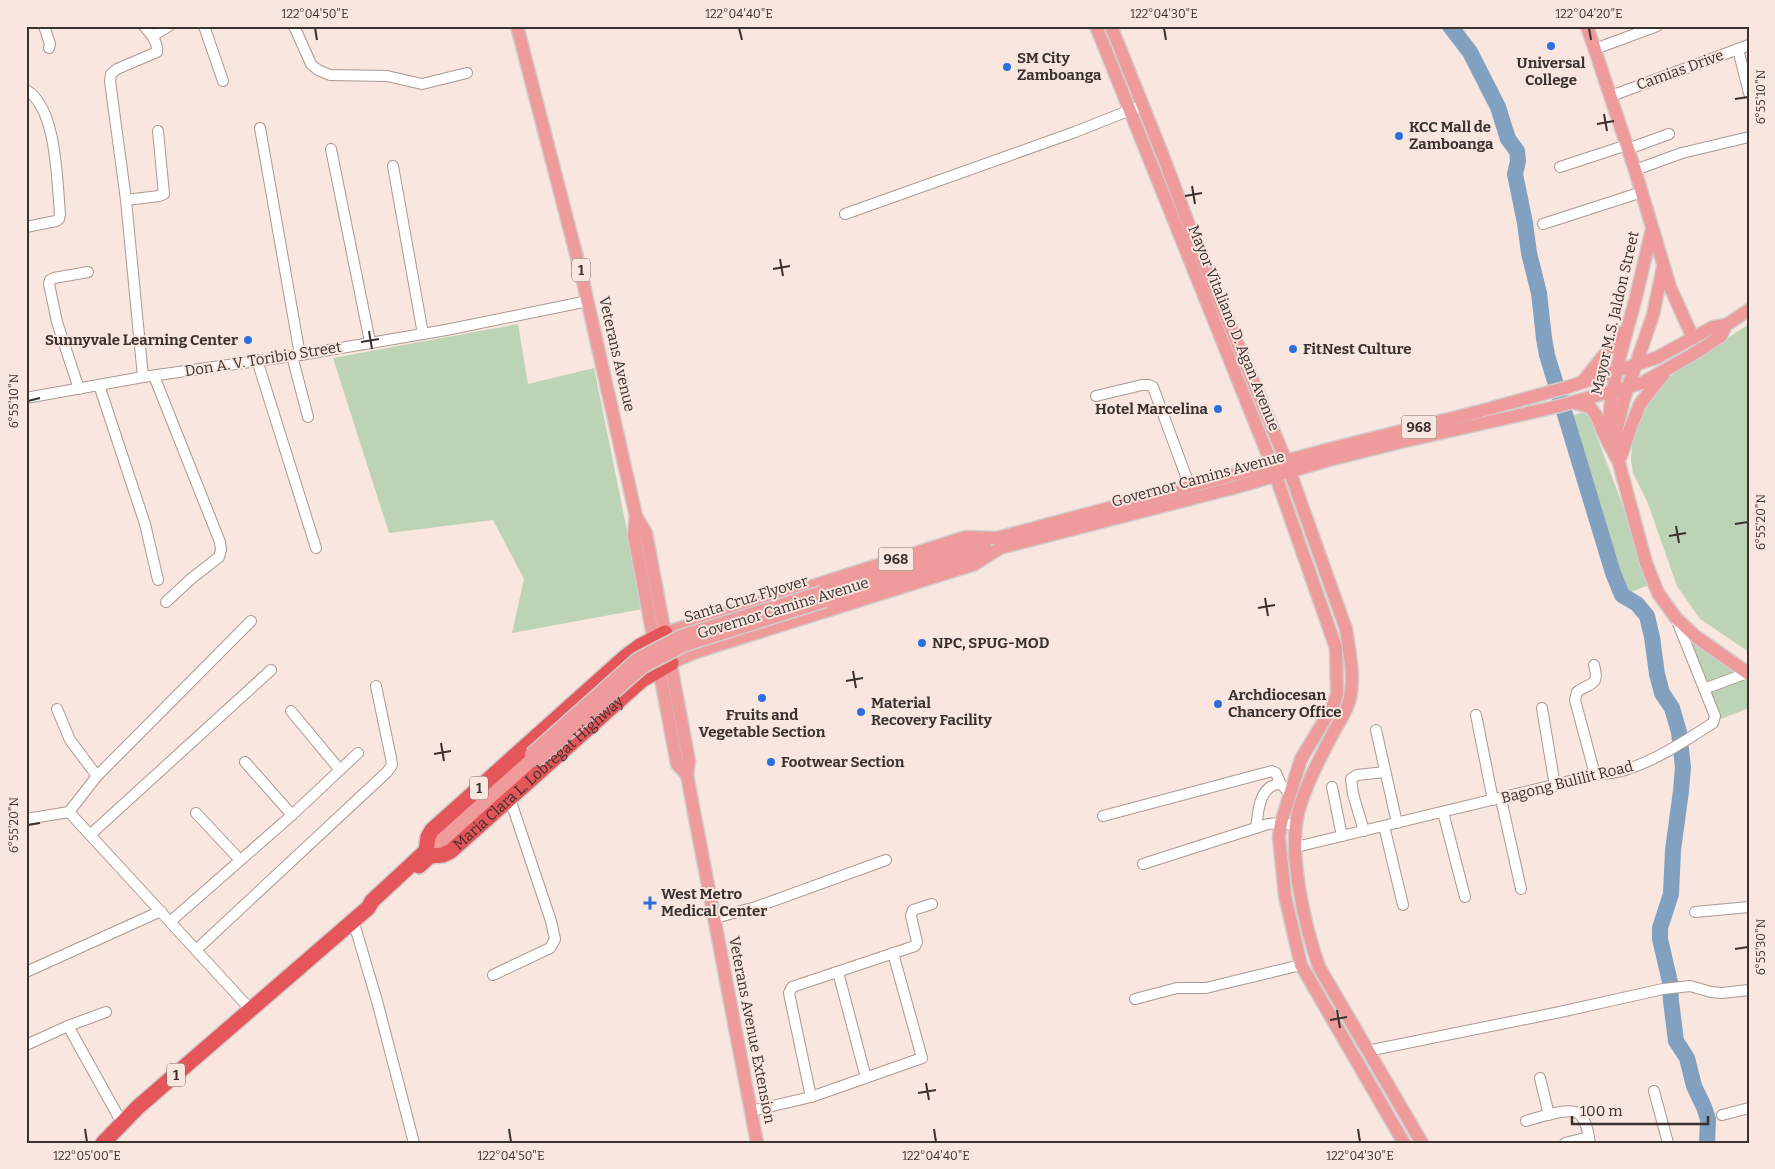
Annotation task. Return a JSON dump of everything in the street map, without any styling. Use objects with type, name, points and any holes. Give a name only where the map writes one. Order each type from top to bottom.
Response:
[{"type":"highway","name":"Maria Clara L. Lobregat Highway","points":[[428,854],[428,837],[432,830],[632,651],[659,636]]},
{"type":"highway","name":"Maria Clara L. Lobregat Highway","points":[[102,1143],[138,1107],[361,914],[372,901],[428,854],[443,855],[451,851],[632,689],[665,666]]},
{"type":"highway","points":[[613,668],[632,689]]},
{"type":"highway","points":[[578,700],[597,721]]},
{"type":"highway","points":[[542,731],[561,752]]},
{"type":"main road","name":"Veterans Avenue","points":[[517,26],[588,301],[636,516],[646,533],[659,636]]},
{"type":"main road","name":"Mayor Vitaliano D. Agan Avenue","points":[[1096,26],[1274,470],[1336,648],[1337,694],[1333,706],[1301,759],[1281,823],[1280,837],[1285,896],[1301,965],[1402,1140]]},
{"type":"main road","name":"Mayor Vitaliano D. Agan Avenue","points":[[1111,26],[1195,241],[1288,466],[1346,629],[1352,681],[1351,697],[1345,713],[1316,766],[1301,804],[1296,830],[1298,872],[1312,944],[1319,967],[1422,1143]]},
{"type":"main road","name":"Mayor M.S. Jaldon Street","points":[[1587,26],[1628,147],[1663,266],[1652,315],[1627,388],[1616,432],[1619,463],[1646,563],[1658,593],[1676,618],[1695,636],[1748,673]]},
{"type":"main road","points":[[1150,161],[1163,156]]},
{"type":"main road","name":"Mayor M.S. Jaldon Street","points":[[1619,463],[1607,440],[1613,392],[1652,226]]},
{"type":"main road","points":[[1663,266],[1670,288],[1693,338]]},
{"type":"main road","name":"Governor Camins Avenue","points":[[659,636],[702,620],[966,537],[998,543],[1274,470],[1568,387],[1656,358],[1713,327],[1726,325],[1749,310]]},
{"type":"main road","points":[[1583,382],[1608,353],[1631,319]]},
{"type":"main road","name":"Governor Camins Avenue","points":[[1288,466],[1573,403],[1642,384],[1720,336],[1726,325]]},
{"type":"main road","points":[[1619,463],[1640,404],[1667,369]]},
{"type":"main road","points":[[1573,403],[1590,407],[1596,415],[1607,440]]},
{"type":"main road","name":"Governor Camins Avenue","points":[[665,666],[710,647],[974,564],[998,543],[1190,487],[1274,470]]},
{"type":"main road","name":"Santa Cruz Flyover","points":[[428,854],[439,837],[534,758],[638,659],[681,636],[824,597],[998,543]]},
{"type":"main road","points":[[796,590],[805,618]]},
{"type":"main road","points":[[749,605],[758,632]]},
{"type":"main road","points":[[702,620],[710,647]]},
{"type":"main road","name":"1","points":[[659,636],[665,666]]},
{"type":"main road","name":"Veterans Avenue Extension","points":[[665,666],[677,764],[687,775],[758,1143]]},
{"type":"main road","points":[[1280,837],[1296,830]]},
{"type":"main road","points":[[1283,874],[1298,872]]},
{"type":"main road","points":[[1297,948],[1312,944]]},
{"type":"main road","points":[[1354,1058],[1368,1051]]},
{"type":"main road","points":[[1402,1140],[1414,1129]]},
{"type":"street","points":[[44,26],[50,44],[49,48]]},
{"type":"street","points":[[144,26],[153,36],[158,49],[157,52],[117,69],[111,74],[110,80],[149,376],[220,542],[221,550],[219,557],[166,602]]},
{"type":"street","points":[[153,36],[170,26]]},
{"type":"street","points":[[204,26],[223,81]]},
{"type":"street","points":[[294,26],[311,64],[318,70],[330,75],[387,76],[422,84],[467,73]]},
{"type":"street","points":[[1595,49],[1657,26]]},
{"type":"street","name":"Camias Drive","points":[[1610,96],[1749,46]]},
{"type":"street","points":[[1738,49],[1749,93]]},
{"type":"street","points":[[26,90],[33,94],[40,102],[49,121],[60,214],[56,222],[26,228]]},
{"type":"street","points":[[844,214],[1075,132],[1143,104]]},
{"type":"street","points":[[260,128],[296,355],[308,417]]},
{"type":"street","points":[[126,200],[164,194],[158,131]]},
{"type":"street","points":[[1560,167],[1669,134]]},
{"type":"street","points":[[1635,170],[1682,152],[1749,137]]},
{"type":"street","points":[[331,149],[370,342]]},
{"type":"street","points":[[393,166],[423,334]]},
{"type":"street","points":[[1543,224],[1642,192]]},
{"type":"street","points":[[79,389],[57,322],[49,284],[50,280],[54,278],[88,272]]},
{"type":"street","name":"Don A. V. Toribio Street","points":[[26,398],[149,376],[296,355],[423,334],[588,301]]},
{"type":"street","points":[[257,360],[316,548]]},
{"type":"street","points":[[99,385],[145,524],[158,580]]},
{"type":"street","points":[[1096,396],[1142,385],[1149,385],[1153,388],[1190,487]]},
{"type":"street","name":"Bagong Bulilit Road","points":[[1296,848],[1595,775],[1624,770],[1654,759],[1714,723],[1716,720],[1715,716],[1676,618]]},
{"type":"street","points":[[26,819],[69,812],[97,776],[251,621]]},
{"type":"street","points":[[1594,665],[1597,675],[1596,679],[1590,686],[1577,692],[1575,700],[1595,775]]},
{"type":"street","points":[[90,834],[271,670]]},
{"type":"street","points":[[1704,689],[1748,673]]},
{"type":"street","points":[[196,950],[387,772],[392,764],[376,686]]},
{"type":"street","points":[[1542,708],[1555,786]]},
{"type":"street","points":[[57,709],[70,740],[97,776]]},
{"type":"street","points":[[291,711],[340,770]]},
{"type":"street","points":[[1476,714],[1521,889]]},
{"type":"street","points":[[1376,730],[1397,823]]},
{"type":"street","points":[[171,922],[292,815],[358,753]]},
{"type":"street","points":[[245,762],[292,815]]},
{"type":"street","points":[[1103,816],[1272,771],[1276,772],[1280,783],[1290,793]]},
{"type":"street","points":[[1364,831],[1351,780],[1357,776],[1385,772]]},
{"type":"street","points":[[1256,828],[1258,810],[1264,794],[1269,788],[1280,783]]},
{"type":"street","points":[[1332,787],[1342,836]]},
{"type":"street","points":[[493,975],[550,948],[555,939],[552,921],[510,799]]},
{"type":"street","points":[[69,812],[251,1010]]},
{"type":"street","points":[[196,812],[240,860]]},
{"type":"street","points":[[1443,812],[1465,897]]},
{"type":"street","points":[[1143,864],[1274,823],[1281,823],[1296,830]]},
{"type":"street","points":[[1384,826],[1403,905]]},
{"type":"street","points":[[714,918],[756,907],[886,860]]},
{"type":"street","points":[[812,1097],[789,992],[792,987],[916,945],[911,912],[932,904]]},
{"type":"street","points":[[1695,912],[1749,907]]},
{"type":"street","points":[[26,972],[161,911]]},
{"type":"street","points":[[361,914],[377,1001],[414,1143]]},
{"type":"street","points":[[751,1111],[812,1097],[922,1058],[893,953]]},
{"type":"street","points":[[1135,999],[1177,988],[1206,988],[1301,965]]},
{"type":"street","points":[[838,972],[866,1078]]},
{"type":"street","points":[[1368,1051],[1663,989],[1690,986],[1717,993],[1749,990]]},
{"type":"street","points":[[26,1045],[68,1026],[106,1012]]},
{"type":"street","points":[[68,1026],[122,1123]]},
{"type":"street","points":[[1540,1078],[1549,1115]]},
{"type":"street","points":[[1654,1091],[1668,1143]]},
{"type":"street","points":[[1722,1115],[1749,1108]]},
{"type":"street","points":[[1526,1121],[1565,1111],[1574,1111],[1580,1114],[1590,1140],[1565,1143]]},
{"type":"green space","points":[[518,324],[528,384],[594,368],[643,609],[512,633],[524,579],[493,520],[389,533],[333,358]]},
{"type":"green space","points":[[1749,324],[1749,652],[1700,619],[1677,586],[1647,501],[1633,473],[1631,460],[1633,433],[1663,381]]},
{"type":"green space","points":[[1584,412],[1590,418],[1652,584],[1625,594],[1571,416]]},
{"type":"green space","points":[[1687,638],[1740,673],[1705,685]]},
{"type":"green space","points":[[1743,677],[1749,682],[1749,708],[1721,719],[1708,690]]},
{"type":"waterway","points":[[1450,26],[1470,52],[1498,107],[1508,139],[1517,151],[1518,161],[1515,174],[1529,253],[1539,293],[1547,355],[1613,573],[1622,595],[1637,604],[1647,616],[1662,693],[1672,708],[1679,732],[1683,767],[1681,791],[1673,850],[1671,894],[1660,928],[1660,939],[1670,982],[1676,1041],[1687,1058],[1694,1086],[1708,1119],[1707,1143]]},
{"type":"place","name":"Universal College","points":[[1551,46]]},
{"type":"place","name":"SM City Zamboanga","points":[[1007,67]]},
{"type":"place","name":"KCC Mall de Zamboanga","points":[[1399,136]]},
{"type":"place","name":"Sunnyvale Learning Center","points":[[248,340]]},
{"type":"place","name":"FitNest Culture","points":[[1293,349]]},
{"type":"place","name":"Hotel Marcelina","points":[[1218,409]]},
{"type":"place","name":"NPC, SPUG-MOD","points":[[922,643]]},
{"type":"place","name":"Fruits and Vegetable Section","points":[[762,698]]},
{"type":"place","name":"Archdiocesan Chancery Office","points":[[1218,704]]},
{"type":"place","name":"Material Recovery Facility","points":[[861,712]]},
{"type":"place","name":"Footwear Section","points":[[771,762]]},
{"type":"place","name":"West Metro Medical Center","points":[[650,903]]}]
